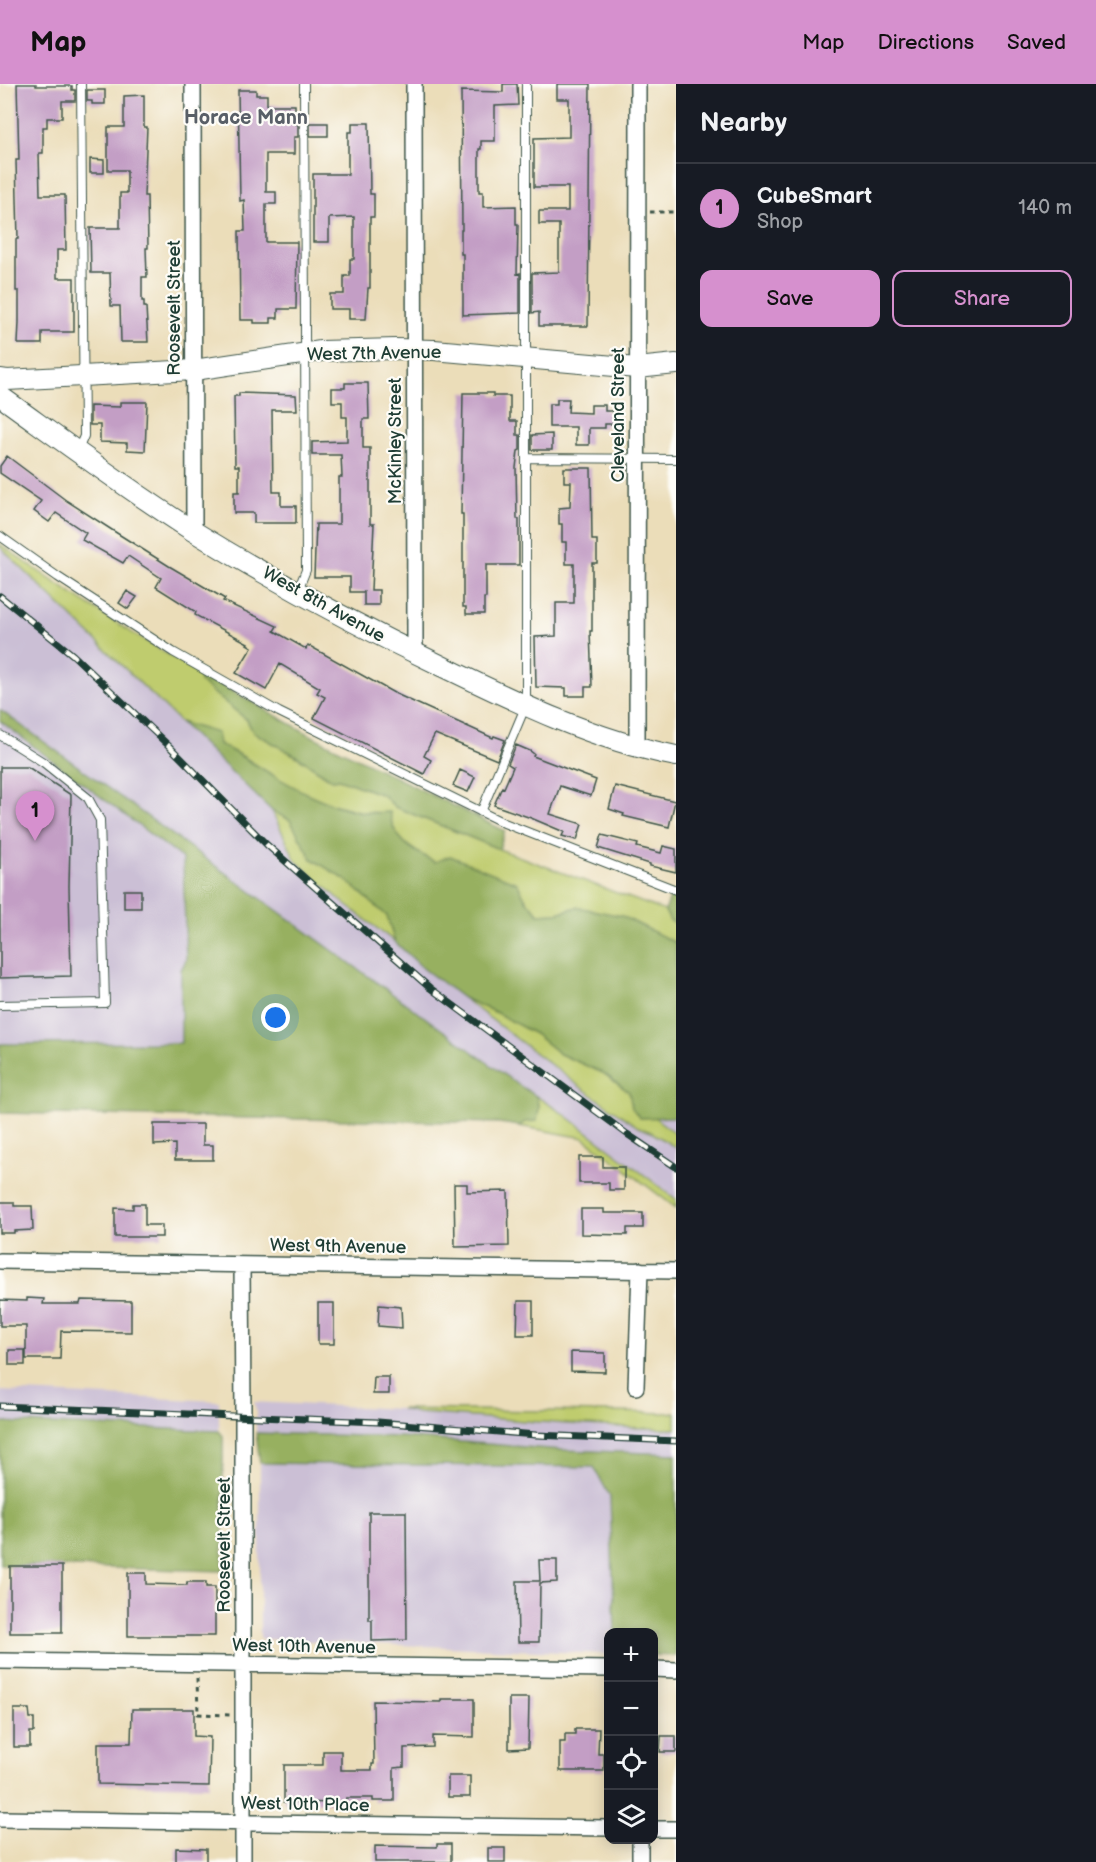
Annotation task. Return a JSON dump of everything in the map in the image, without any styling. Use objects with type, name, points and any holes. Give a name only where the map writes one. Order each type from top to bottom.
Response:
[{"type":"street","name":"Roosevelt Street","points":[[193,84],[194,531]]},
{"type":"street","name":"McKinley Street","points":[[414,84],[415,654]]},
{"type":"street","name":"Cleveland Street","points":[[637,747],[638,84]]},
{"type":"street","name":"West 7th Avenue","points":[[0,379],[83,377],[194,370],[321,351],[415,349],[637,368],[676,363]]},
{"type":"street","name":"West 8th Avenue","points":[[4,403],[194,531],[297,591],[415,654],[581,728],[637,747],[676,756]]},
{"type":"street","name":"West 9th Avenue","points":[[0,1262],[676,1271]]},
{"type":"street","name":"Roosevelt Street","points":[[242,1265],[243,1862]]},
{"type":"street","points":[[636,1387],[640,1270]]},
{"type":"street","name":"West 10th Avenue","points":[[0,1661],[604,1669]]},
{"type":"street","points":[[658,1669],[676,1670]]},
{"type":"street","name":"West 10th Place","points":[[0,1819],[604,1828]]},
{"type":"street","points":[[658,1829],[676,1829]]},
{"type":"street","points":[[640,1844],[640,1862]]},
{"type":"lane","points":[[77,453],[84,436],[81,84]]},
{"type":"lane","points":[[297,591],[306,570],[304,84]]},
{"type":"lane","points":[[481,812],[526,705],[526,84]]},
{"type":"lane","points":[[527,458],[676,459]]},
{"type":"lane","points":[[0,536],[58,577],[182,657],[279,712],[481,812],[567,849],[676,890]]},
{"type":"lane","points":[[0,735],[43,762],[88,798],[100,820],[105,1003],[0,1005]]},
{"type":"path","points":[[649,212],[676,212]]},
{"type":"path","points":[[197,1664],[198,1714],[243,1715]]},
{"type":"shaded area","points":[[0,547],[272,811],[296,861],[424,969],[579,1086],[638,1127],[651,1132],[676,1148],[676,1199],[564,1114],[517,1084],[0,710]]},
{"type":"shaded area","points":[[0,721],[183,859],[186,960],[181,970],[182,1043],[0,1044]]},
{"type":"shaded area","points":[[654,1117],[676,1117],[676,1134],[668,1128]]},
{"type":"shaded area","points":[[0,1391],[219,1401],[219,1431],[0,1422]]},
{"type":"shaded area","points":[[254,1402],[401,1409],[418,1413],[605,1427],[676,1429],[676,1454],[562,1450],[402,1437],[256,1433]]},
{"type":"shaded area","points":[[260,1463],[594,1467],[610,1497],[615,1628],[604,1628],[604,1654],[260,1639]]},
{"type":"green space","points":[[0,544],[98,611],[200,673],[200,682],[247,720],[253,732],[298,757],[332,780],[339,779],[383,795],[395,807],[499,849],[665,911],[670,921],[676,923],[676,943],[577,907],[558,913],[539,914],[526,900],[517,883],[450,856],[435,863],[419,854],[399,837],[394,830],[389,813],[363,812],[328,803],[294,789],[244,757],[218,744],[198,728],[180,722],[0,547]]},
{"type":"green space","points":[[200,673],[314,737],[505,831],[499,849],[395,807],[383,795],[339,779],[333,780],[253,732],[247,720],[200,682]]},
{"type":"green space","points":[[0,710],[536,1096],[539,1108],[537,1121],[525,1122],[519,1126],[499,1123],[0,1113],[0,1044],[181,1043],[181,970],[186,960],[183,859],[0,721]]},
{"type":"green space","points":[[180,722],[217,733],[219,744],[288,784],[323,801],[365,813],[390,812],[394,829],[411,848],[435,862],[450,856],[517,883],[526,900],[539,914],[558,913],[577,907],[622,916],[676,943],[676,1117],[640,1118],[632,1108],[629,1092],[603,1073],[560,1054],[535,1034],[463,998],[424,969],[395,942],[387,916],[346,880],[312,859],[290,820],[272,811]]},
{"type":"green space","points":[[272,811],[290,820],[312,859],[346,880],[387,916],[395,942],[345,904],[296,861]]},
{"type":"green space","points":[[672,893],[676,895],[676,923],[670,921],[665,911]]},
{"type":"green space","points":[[463,998],[535,1034],[560,1054],[603,1073],[629,1092],[640,1118],[654,1117],[676,1134],[676,1148],[651,1132],[638,1127],[579,1086]]},
{"type":"green space","points":[[536,1096],[564,1114],[676,1199],[676,1208],[584,1138],[519,1126],[539,1108]]},
{"type":"green space","points":[[401,1409],[676,1413],[676,1429],[418,1413]]},
{"type":"green space","points":[[0,1422],[219,1431],[223,1436],[223,1571],[0,1565]]},
{"type":"green space","points":[[256,1433],[402,1437],[562,1450],[676,1454],[676,1656],[658,1655],[658,1628],[615,1628],[610,1497],[594,1467],[260,1463]]},
{"type":"building","points":[[17,84],[72,86],[72,90],[75,90],[75,101],[62,101],[62,118],[47,118],[47,127],[43,127],[43,153],[39,153],[40,195],[65,195],[66,250],[57,250],[57,278],[74,278],[74,332],[42,332],[42,344],[18,344]]},
{"type":"building","points":[[503,84],[517,84],[518,105],[495,106],[495,141],[481,141],[481,149],[479,149],[479,192],[483,192],[483,207],[516,206],[520,313],[463,315],[461,91],[503,92]]},
{"type":"building","points":[[557,84],[590,84],[588,326],[539,326],[539,312],[532,313],[532,273],[559,272],[559,224],[539,224],[539,211],[568,211],[568,187],[534,187],[534,138],[569,137],[569,99],[557,99]]},
{"type":"building","points":[[87,90],[105,90],[105,104],[92,104],[92,101],[87,101]]},
{"type":"building","points":[[238,90],[256,90],[256,95],[267,95],[267,105],[295,105],[295,124],[298,124],[298,137],[294,137],[294,154],[266,154],[266,192],[276,192],[276,204],[266,204],[266,242],[297,242],[296,309],[278,309],[278,318],[271,318],[271,323],[240,320],[239,231],[245,231],[244,200],[240,201]]},
{"type":"building","points":[[144,95],[144,127],[147,127],[144,196],[147,196],[148,248],[146,248],[147,277],[142,277],[142,301],[146,307],[148,342],[121,342],[120,306],[111,306],[110,273],[91,273],[90,228],[120,228],[120,193],[127,193],[127,170],[108,170],[108,127],[124,127],[124,96]]},
{"type":"building","points":[[310,123],[328,123],[328,136],[310,136]]},
{"type":"building","points":[[352,123],[369,123],[370,194],[374,194],[374,217],[370,217],[370,288],[368,288],[366,319],[349,319],[349,309],[330,309],[330,294],[344,294],[344,276],[350,276],[350,259],[354,259],[354,217],[329,218],[329,242],[313,242],[313,174],[348,174],[348,132],[352,132]]},
{"type":"building","points":[[90,159],[104,160],[104,173],[90,173]]},
{"type":"building","points":[[345,383],[368,383],[369,419],[363,419],[363,448],[370,448],[370,524],[374,524],[371,590],[379,590],[379,605],[364,605],[364,592],[350,592],[350,577],[314,577],[316,524],[339,524],[339,477],[342,477],[341,455],[312,455],[312,442],[347,441],[347,417],[342,417],[342,402],[332,402],[332,388],[345,388]]},
{"type":"building","points":[[239,393],[296,395],[297,410],[272,410],[273,492],[281,492],[281,506],[296,506],[296,523],[254,523],[254,513],[234,513],[234,492],[239,492],[239,466],[235,466],[234,396],[239,396]]},
{"type":"building","points":[[463,393],[493,393],[493,396],[510,396],[510,421],[517,421],[517,435],[520,435],[520,450],[516,468],[519,565],[486,565],[484,614],[466,614],[466,607],[463,607],[463,514],[461,514]]},
{"type":"building","points":[[557,399],[569,399],[568,412],[591,413],[591,405],[605,405],[605,411],[613,411],[613,424],[605,424],[605,428],[589,428],[589,445],[576,445],[576,427],[549,427],[549,404],[557,404]]},
{"type":"building","points":[[120,402],[147,402],[145,451],[127,450],[127,443],[100,442],[100,425],[90,425],[90,406],[120,407]]},
{"type":"building","points":[[552,434],[552,450],[532,450],[532,435]]},
{"type":"building","points":[[7,456],[67,501],[225,599],[223,601],[277,626],[274,631],[306,649],[308,645],[394,693],[493,738],[494,736],[505,740],[497,760],[435,734],[424,756],[431,760],[424,774],[314,718],[325,697],[317,693],[320,688],[280,664],[266,690],[236,673],[252,647],[248,643],[195,615],[196,612],[156,587],[161,578],[128,556],[123,563],[82,540],[86,533],[56,513],[49,522],[34,511],[41,501],[0,473],[0,466]]},
{"type":"building","points":[[564,468],[591,468],[592,540],[597,540],[597,563],[592,563],[592,631],[590,631],[592,687],[585,687],[585,696],[566,696],[566,688],[536,687],[535,637],[556,636],[556,603],[574,603],[574,564],[566,564],[566,542],[562,542],[562,524],[559,524],[559,508],[570,507],[571,482],[564,482]]},
{"type":"building","points":[[127,591],[137,597],[128,609],[119,603]]},
{"type":"building","points":[[516,745],[530,751],[534,754],[533,756],[596,780],[591,796],[560,786],[550,814],[582,824],[577,840],[562,836],[564,832],[531,818],[494,805],[513,767],[508,764]]},
{"type":"building","points":[[0,767],[28,767],[71,795],[69,886],[71,976],[0,978]]},
{"type":"building","points":[[460,770],[475,777],[468,792],[453,786]]},
{"type":"building","points":[[615,786],[675,801],[669,827],[623,816],[624,814],[609,809]]},
{"type":"building","points":[[602,835],[638,844],[637,847],[661,853],[663,846],[676,849],[676,872],[650,866],[650,864],[598,848]]},
{"type":"building","points":[[124,890],[141,890],[141,908],[124,908]]},
{"type":"building","points":[[154,1124],[203,1124],[203,1145],[213,1145],[213,1160],[175,1160],[175,1144],[154,1145]]},
{"type":"building","points":[[579,1157],[603,1157],[603,1167],[624,1167],[624,1190],[609,1190],[609,1183],[579,1183]]},
{"type":"building","points":[[454,1184],[467,1184],[467,1192],[508,1191],[509,1246],[455,1247]]},
{"type":"building","points":[[0,1202],[14,1202],[14,1206],[32,1206],[33,1230],[0,1233]]},
{"type":"building","points":[[133,1204],[145,1204],[145,1225],[162,1225],[162,1237],[115,1237],[115,1208],[133,1209]]},
{"type":"building","points":[[581,1209],[604,1209],[604,1213],[643,1213],[643,1228],[627,1228],[627,1235],[581,1234]]},
{"type":"building","points":[[27,1298],[44,1299],[43,1304],[80,1304],[81,1300],[131,1301],[131,1332],[61,1331],[60,1359],[26,1359],[26,1326],[0,1326],[0,1300],[27,1301]]},
{"type":"building","points":[[518,1301],[533,1301],[533,1335],[517,1335]]},
{"type":"building","points":[[318,1303],[334,1303],[334,1344],[318,1344]]},
{"type":"building","points":[[379,1305],[401,1307],[402,1328],[378,1326]]},
{"type":"building","points":[[9,1350],[25,1350],[25,1365],[9,1365]]},
{"type":"building","points":[[571,1352],[605,1353],[605,1372],[571,1371]]},
{"type":"building","points":[[374,1377],[389,1377],[389,1394],[373,1394]]},
{"type":"building","points":[[369,1512],[406,1512],[407,1640],[372,1641],[372,1620],[369,1620]]},
{"type":"building","points":[[539,1560],[557,1560],[557,1582],[540,1583],[539,1642],[518,1642],[517,1581],[540,1581]]},
{"type":"building","points":[[10,1566],[62,1566],[62,1633],[10,1633]]},
{"type":"building","points":[[128,1573],[146,1573],[146,1584],[187,1585],[187,1582],[206,1582],[206,1587],[215,1587],[215,1636],[128,1636]]},
{"type":"building","points":[[509,1698],[529,1698],[528,1748],[509,1749]]},
{"type":"building","points":[[441,1699],[474,1699],[474,1737],[433,1736],[433,1747],[404,1748],[404,1767],[394,1768],[394,1801],[346,1798],[346,1803],[284,1802],[284,1765],[323,1765],[323,1751],[341,1751],[341,1770],[372,1770],[372,1764],[374,1764],[373,1701],[441,1702]]},
{"type":"building","points":[[14,1709],[29,1709],[30,1718],[34,1718],[34,1732],[30,1732],[30,1747],[14,1747]]},
{"type":"building","points":[[132,1709],[194,1709],[194,1736],[210,1737],[209,1786],[98,1784],[98,1743],[131,1743]]},
{"type":"building","points":[[575,1729],[599,1729],[598,1754],[604,1754],[604,1771],[560,1771],[560,1742],[565,1742],[565,1734],[575,1734]]},
{"type":"building","points":[[661,1736],[676,1736],[676,1752],[660,1752]]},
{"type":"building","points":[[448,1776],[470,1776],[470,1797],[448,1797]]},
{"type":"building","points":[[437,1844],[451,1844],[451,1862],[375,1862],[375,1846],[437,1847]]},
{"type":"building","points":[[176,1848],[206,1849],[206,1862],[176,1862]]},
{"type":"building","points":[[488,1848],[505,1848],[505,1862],[488,1862]]},
{"type":"railway","points":[[0,596],[73,655],[168,745],[267,845],[430,988],[627,1134],[676,1167]]},
{"type":"railway","points":[[0,1406],[378,1422],[536,1435],[676,1441]]},
{"type":"place","name":"CubeSmart","points":[[35,841]]},
{"type":"district","name":"Horace Mann","points":[[246,117]]}]
